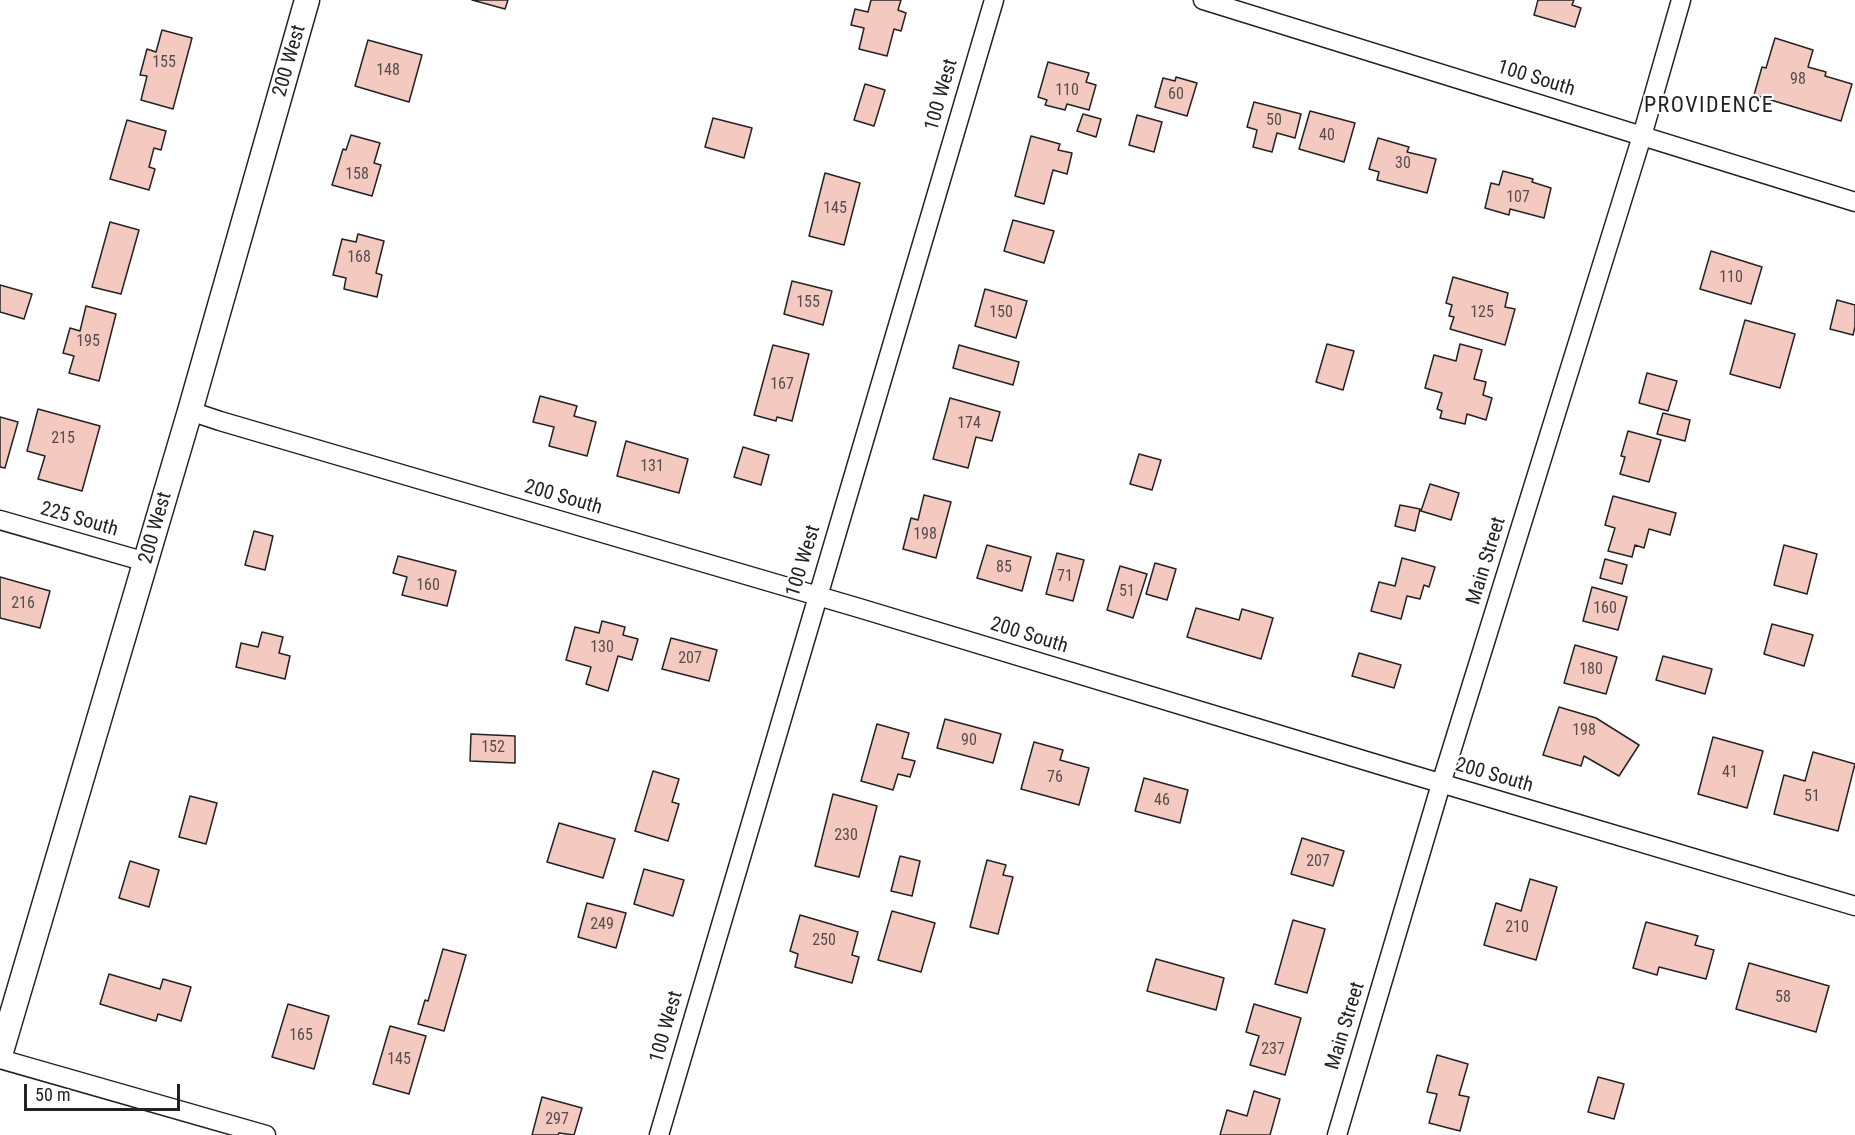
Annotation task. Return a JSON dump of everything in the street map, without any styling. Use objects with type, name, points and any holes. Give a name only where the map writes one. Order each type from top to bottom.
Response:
[{"type":"street","name":"200 West","points":[[0,1057],[6,1014],[146,562],[307,0]]},
{"type":"street","name":"100 West","points":[[659,1135],[994,0]]},
{"type":"street","name":"100 South","points":[[1203,0],[1855,201]]},
{"type":"street","name":"Main Street","points":[[1337,1135],[1441,784],[1642,136],[1681,0]]},
{"type":"street","name":"200 South","points":[[190,411],[1855,906]]},
{"type":"street","name":"225 South","points":[[0,520],[146,562]]},
{"type":"street","points":[[0,1057],[266,1135]]},
{"type":"building","points":[[472,0],[508,0],[505,9]]},
{"type":"building","points":[[871,0],[901,0],[898,10],[906,13],[901,31],[894,29],[887,56],[859,49],[864,28],[851,25],[855,9],[868,12]]},
{"type":"building","points":[[1538,0],[1574,0],[1572,5],[1581,8],[1575,27],[1534,15]]},
{"type":"building","points":[[162,30],[192,38],[173,109],[141,100],[147,76],[140,75],[147,49],[156,52]]},
{"type":"building","points":[[1775,38],[1813,50],[1808,67],[1826,72],[1825,76],[1852,84],[1841,121],[1754,95],[1762,67],[1766,68]]},
{"type":"building","points":[[368,40],[422,55],[409,102],[355,86]]},
{"type":"building","points":[[1048,62],[1089,73],[1086,82],[1096,85],[1089,110],[1067,104],[1065,110],[1045,105],[1047,100],[1038,97]]},
{"type":"building","points":[[1176,77],[1197,83],[1187,116],[1155,107],[1163,78],[1175,81]]},
{"type":"building","points":[[865,84],[885,90],[874,126],[854,120]]},
{"type":"building","points":[[1254,102],[1301,114],[1295,138],[1277,133],[1272,152],[1253,147],[1257,130],[1247,127]]},
{"type":"building","points":[[1310,111],[1355,123],[1344,162],[1299,149]]},
{"type":"building","points":[[1083,114],[1101,119],[1096,137],[1077,131]]},
{"type":"building","points":[[1137,115],[1162,122],[1154,152],[1129,145]]},
{"type":"building","points":[[713,118],[752,128],[744,158],[705,147]]},
{"type":"building","points":[[127,120],[166,131],[161,150],[154,148],[149,167],[155,169],[149,190],[110,179]]},
{"type":"building","points":[[351,135],[380,143],[374,163],[381,165],[372,196],[332,185],[343,149],[346,150]]},
{"type":"building","points":[[1031,136],[1060,144],[1058,150],[1072,153],[1067,174],[1053,170],[1044,204],[1015,196]]},
{"type":"building","points":[[1378,138],[1409,147],[1407,152],[1436,159],[1427,193],[1377,180],[1379,172],[1369,169]]},
{"type":"building","points":[[1503,171],[1533,179],[1532,182],[1551,188],[1544,218],[1510,209],[1509,215],[1485,208],[1491,183],[1499,185]]},
{"type":"building","points":[[825,173],[860,183],[844,245],[809,236]]},
{"type":"building","points":[[1013,220],[1054,231],[1044,263],[1004,251]]},
{"type":"building","points":[[110,222],[139,230],[121,294],[92,287]]},
{"type":"building","points":[[358,234],[384,241],[376,273],[382,275],[377,297],[344,289],[346,278],[333,275],[342,239],[356,242]]},
{"type":"building","points":[[1711,251],[1762,267],[1751,304],[1700,289]]},
{"type":"building","points":[[1453,277],[1508,293],[1505,307],[1515,309],[1505,345],[1450,329],[1454,317],[1449,316],[1452,305],[1446,303]]},
{"type":"building","points":[[792,281],[832,291],[823,325],[784,314]]},
{"type":"building","points":[[0,285],[32,294],[24,319],[0,312]]},
{"type":"building","points":[[985,289],[1027,301],[1016,338],[975,326]]},
{"type":"building","points":[[1837,300],[1855,305],[1853,335],[1830,329]]},
{"type":"building","points":[[86,306],[116,314],[99,381],[69,373],[74,356],[63,353],[70,328],[80,331]]},
{"type":"building","points":[[1745,320],[1795,334],[1780,388],[1730,374]]},
{"type":"building","points":[[1327,344],[1354,351],[1343,390],[1316,382]]},
{"type":"building","points":[[1460,344],[1482,350],[1474,379],[1486,382],[1483,395],[1492,398],[1486,420],[1467,414],[1465,424],[1440,418],[1442,411],[1437,409],[1442,393],[1425,388],[1434,355],[1456,361]]},
{"type":"building","points":[[773,345],[809,354],[792,421],[777,417],[776,421],[754,415]]},
{"type":"building","points":[[959,345],[1019,362],[1013,385],[953,368]]},
{"type":"building","points":[[1647,373],[1677,381],[1668,411],[1639,403]]},
{"type":"building","points":[[540,396],[577,406],[574,416],[596,422],[587,456],[549,446],[554,427],[533,422]]},
{"type":"building","points":[[950,398],[1000,412],[992,441],[976,437],[968,468],[933,459]]},
{"type":"building","points":[[38,409],[100,426],[82,491],[38,479],[45,456],[27,451]]},
{"type":"building","points":[[1663,413],[1690,420],[1685,441],[1657,434]]},
{"type":"building","points":[[0,417],[18,422],[5,468],[0,467]]},
{"type":"building","points":[[1628,431],[1661,440],[1649,482],[1620,474],[1625,457],[1621,456]]},
{"type":"building","points":[[626,441],[688,459],[679,493],[617,476]]},
{"type":"building","points":[[743,447],[769,455],[761,485],[734,477]]},
{"type":"building","points":[[1139,454],[1161,460],[1152,490],[1130,484]]},
{"type":"building","points":[[1430,484],[1459,493],[1451,520],[1421,511]]},
{"type":"building","points":[[924,495],[951,502],[936,558],[903,549],[911,518],[918,520]]},
{"type":"building","points":[[1613,496],[1676,513],[1670,535],[1649,529],[1644,548],[1635,545],[1632,557],[1608,551],[1615,528],[1605,525]]},
{"type":"building","points":[[1400,505],[1420,509],[1415,531],[1395,526]]},
{"type":"building","points":[[254,531],[273,536],[265,570],[245,565]]},
{"type":"building","points":[[987,545],[1031,557],[1022,591],[977,578]]},
{"type":"building","points":[[1784,545],[1817,554],[1807,594],[1774,585]]},
{"type":"building","points":[[1057,553],[1084,560],[1073,601],[1046,594]]},
{"type":"building","points":[[398,556],[456,571],[447,606],[402,595],[407,577],[393,573]]},
{"type":"building","points":[[1402,558],[1435,567],[1429,587],[1424,585],[1420,599],[1407,596],[1401,619],[1371,611],[1379,582],[1395,586]]},
{"type":"building","points":[[1605,559],[1627,565],[1622,584],[1600,578]]},
{"type":"building","points":[[1155,563],[1176,569],[1167,600],[1146,594]]},
{"type":"building","points":[[1120,566],[1147,574],[1133,618],[1107,610]]},
{"type":"building","points":[[0,577],[50,591],[40,628],[0,618]]},
{"type":"building","points":[[1592,587],[1627,597],[1618,630],[1583,621]]},
{"type":"building","points":[[1196,608],[1239,620],[1242,609],[1273,618],[1261,659],[1187,637]]},
{"type":"building","points":[[602,621],[625,627],[623,635],[638,639],[632,660],[618,656],[608,691],[586,684],[591,667],[566,660],[575,627],[599,633]]},
{"type":"building","points":[[1772,624],[1813,635],[1804,666],[1764,654]]},
{"type":"building","points":[[262,632],[283,637],[279,653],[290,656],[285,679],[236,667],[241,643],[258,647]]},
{"type":"building","points":[[671,638],[717,650],[709,681],[662,669]]},
{"type":"building","points":[[1575,645],[1617,657],[1606,694],[1564,683]]},
{"type":"building","points":[[1359,653],[1401,665],[1394,688],[1352,676]]},
{"type":"building","points":[[1663,656],[1712,669],[1705,694],[1656,680]]},
{"type":"building","points":[[1559,707],[1596,718],[1639,745],[1619,776],[1584,756],[1581,766],[1543,755]]},
{"type":"building","points":[[945,719],[1001,734],[993,763],[937,748]]},
{"type":"building","points":[[877,724],[909,733],[902,758],[915,761],[910,777],[898,774],[893,790],[861,781]]},
{"type":"building","points":[[471,734],[515,736],[515,763],[470,761]]},
{"type":"building","points":[[1713,737],[1763,751],[1747,808],[1698,794]]},
{"type":"building","points":[[1034,742],[1063,750],[1060,760],[1089,768],[1079,805],[1021,789]]},
{"type":"building","points":[[1813,752],[1855,764],[1838,831],[1774,814],[1784,775],[1805,781]]},
{"type":"building","points":[[653,771],[679,779],[672,802],[679,804],[668,841],[635,831]]},
{"type":"building","points":[[1144,778],[1188,790],[1180,823],[1135,811]]},
{"type":"building","points":[[833,794],[877,806],[859,877],[815,866]]},
{"type":"building","points":[[190,796],[217,803],[206,844],[179,837]]},
{"type":"building","points":[[559,823],[615,839],[603,878],[547,862]]},
{"type":"building","points":[[1302,838],[1344,851],[1333,886],[1291,874]]},
{"type":"building","points":[[900,856],[920,861],[912,896],[891,891]]},
{"type":"building","points":[[987,860],[1006,865],[1003,875],[1013,877],[998,934],[970,927]]},
{"type":"building","points":[[130,861],[159,870],[149,907],[119,898]]},
{"type":"building","points":[[644,869],[684,880],[673,916],[634,904]]},
{"type":"building","points":[[1530,879],[1557,887],[1536,960],[1484,945],[1496,903],[1521,911]]},
{"type":"building","points":[[587,903],[626,913],[616,948],[578,937]]},
{"type":"building","points":[[892,911],[935,923],[921,972],[878,960]]},
{"type":"building","points":[[800,915],[858,932],[852,955],[859,957],[852,983],[795,967],[798,954],[790,951]]},
{"type":"building","points":[[1293,920],[1325,929],[1307,993],[1275,984]]},
{"type":"building","points":[[1646,922],[1698,936],[1695,945],[1714,950],[1706,979],[1659,967],[1657,975],[1633,968]]},
{"type":"building","points":[[443,949],[466,955],[444,1031],[418,1024],[425,1000],[428,1001]]},
{"type":"building","points":[[1156,959],[1224,978],[1216,1010],[1147,991]]},
{"type":"building","points":[[1749,963],[1829,986],[1816,1032],[1736,1009]]},
{"type":"building","points":[[109,974],[160,989],[163,979],[191,987],[181,1021],[158,1014],[156,1021],[100,1004]]},
{"type":"building","points":[[288,1004],[329,1016],[314,1069],[272,1057]]},
{"type":"building","points":[[1254,1004],[1301,1018],[1285,1075],[1250,1065],[1259,1036],[1246,1032]]},
{"type":"building","points":[[390,1026],[426,1036],[409,1094],[373,1084]]},
{"type":"building","points":[[1437,1055],[1468,1064],[1459,1095],[1469,1097],[1460,1131],[1429,1123],[1437,1094],[1427,1092]]},
{"type":"building","points":[[1598,1077],[1624,1084],[1614,1119],[1588,1112]]},
{"type":"building","points":[[1254,1091],[1280,1099],[1270,1135],[1220,1135],[1227,1110],[1247,1116]]},
{"type":"building","points":[[542,1097],[582,1108],[574,1135],[559,1133],[558,1135],[532,1135]]},
{"type":"district","name":"PROVIDENCE","points":[[1709,106]]}]
